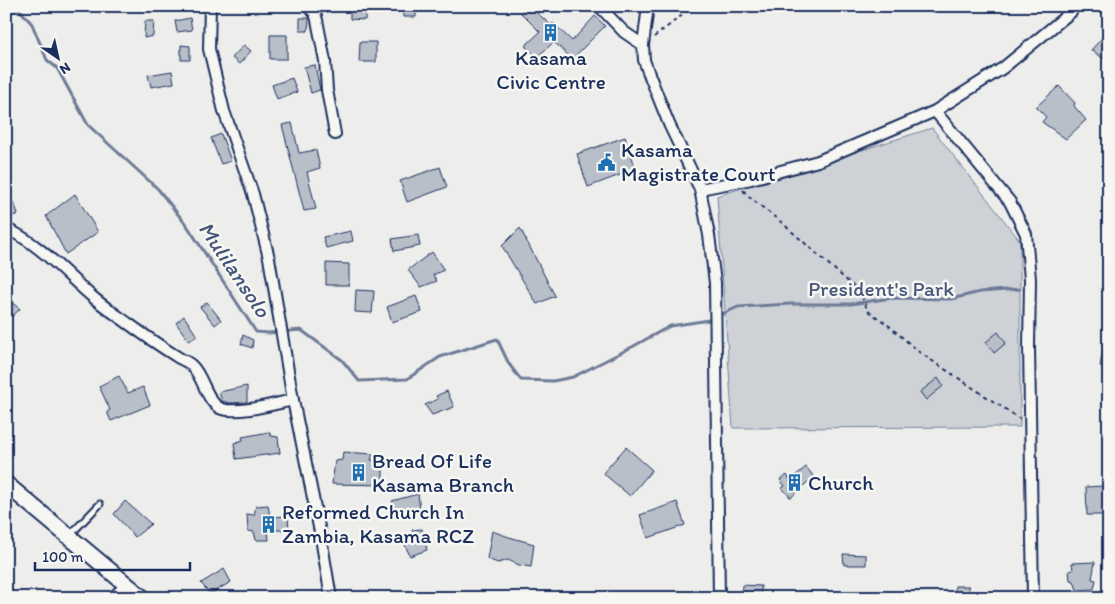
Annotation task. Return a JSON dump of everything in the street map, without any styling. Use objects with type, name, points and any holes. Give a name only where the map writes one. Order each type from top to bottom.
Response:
[{"type":"main road","points":[[6,484],[143,598]]},
{"type":"street","points":[[210,6],[209,49],[224,111],[253,194],[269,258],[293,400],[320,532],[331,598]]},
{"type":"street","points":[[307,6],[315,13],[317,20],[335,134]]},
{"type":"street","points":[[599,6],[624,32],[643,45]]},
{"type":"street","points":[[648,6],[643,45],[644,60],[669,124],[700,189],[709,235],[715,283],[719,598]]},
{"type":"street","points":[[700,189],[818,161],[934,111],[1003,68],[1071,12],[1075,6]]},
{"type":"street","points":[[934,111],[1010,202],[1026,234],[1030,279],[1029,347],[1033,598]]},
{"type":"street","points":[[6,231],[9,230],[16,233],[43,251],[95,299],[128,324],[193,366],[208,393],[220,408],[244,410],[293,400]]},
{"type":"street","points":[[112,598],[126,585]]},
{"type":"lane","points":[[69,536],[100,504]]},
{"type":"path","points":[[643,45],[694,6]]},
{"type":"path","points":[[735,182],[748,196],[781,222],[860,292],[868,311],[887,324],[919,352],[1030,425]]},
{"type":"green space","name":"President's Park","points":[[932,128],[1020,241],[1020,427],[733,428],[717,196]]},
{"type":"building","points":[[350,6],[366,6],[365,20],[350,19]]},
{"type":"building","points":[[403,6],[416,6],[416,17],[403,17]]},
{"type":"building","name":"Kasama Civic Centre","points":[[527,6],[543,6],[537,13],[551,25],[553,23],[572,41],[595,16],[605,26],[572,59],[554,42],[537,57],[525,46],[540,32],[521,13]]},
{"type":"building","points":[[190,18],[192,30],[177,32],[175,21]]},
{"type":"building","points":[[300,18],[309,18],[308,31],[300,31]]},
{"type":"building","points":[[145,21],[154,21],[153,36],[144,38]]},
{"type":"building","points":[[270,35],[287,35],[287,59],[270,59]]},
{"type":"building","points":[[1102,38],[1109,42],[1109,62],[1091,50]]},
{"type":"building","points":[[360,42],[376,42],[376,62],[359,62]]},
{"type":"building","points":[[181,45],[190,46],[190,60],[181,60]]},
{"type":"building","points":[[244,45],[251,51],[239,64],[232,58]]},
{"type":"building","points":[[315,65],[320,90],[311,93],[304,67]]},
{"type":"building","points":[[172,71],[174,83],[151,87],[148,75]]},
{"type":"building","points":[[292,78],[297,92],[277,99],[272,85]]},
{"type":"building","points":[[1059,86],[1075,103],[1074,106],[1086,120],[1066,139],[1042,122],[1046,117],[1036,107]]},
{"type":"building","points":[[292,123],[299,153],[316,150],[320,168],[307,172],[316,209],[304,211],[282,125]]},
{"type":"building","points":[[221,134],[231,161],[221,164],[211,138]]},
{"type":"building","name":"Kasama Magistrate Court","points":[[625,137],[636,169],[588,187],[577,154]]},
{"type":"building","points":[[440,167],[447,187],[407,202],[400,181]]},
{"type":"building","points":[[75,194],[98,232],[66,254],[46,216]]},
{"type":"building","points":[[14,202],[18,214],[6,219],[6,205]]},
{"type":"building","points":[[520,228],[555,296],[537,304],[502,246]]},
{"type":"building","points":[[351,231],[353,241],[326,248],[323,237]]},
{"type":"building","points":[[418,235],[420,246],[394,251],[392,239]]},
{"type":"building","points":[[432,252],[444,270],[433,275],[437,281],[421,287],[408,270]]},
{"type":"building","points":[[326,263],[349,264],[349,285],[326,285]]},
{"type":"building","points":[[356,290],[374,291],[372,313],[355,312]]},
{"type":"building","points":[[416,296],[422,312],[392,322],[387,307]]},
{"type":"building","points":[[6,298],[20,309],[6,322]]},
{"type":"building","points":[[207,302],[221,320],[215,325],[200,307]]},
{"type":"building","points":[[184,316],[197,336],[189,341],[176,323]]},
{"type":"building","points":[[998,332],[1006,343],[994,353],[986,342]]},
{"type":"building","points":[[243,335],[253,340],[252,348],[241,344]]},
{"type":"building","points":[[1105,340],[1109,340],[1109,367],[1100,366]]},
{"type":"building","points":[[119,376],[128,393],[143,387],[150,405],[111,421],[107,412],[110,410],[99,386]]},
{"type":"building","points":[[938,378],[943,386],[926,400],[920,392]]},
{"type":"building","points":[[247,386],[247,402],[230,403],[222,401],[219,392]]},
{"type":"building","points":[[447,391],[454,407],[432,415],[425,405],[438,399],[436,396]]},
{"type":"building","points":[[269,432],[271,436],[278,437],[280,453],[236,459],[234,443],[243,440],[242,437]]},
{"type":"building","points":[[626,447],[652,470],[630,496],[603,473]]},
{"type":"building","name":"Bread Of Life Kasama Branch","points":[[343,452],[373,454],[371,460],[383,461],[383,485],[332,484],[335,461],[342,460]]},
{"type":"building","name":"Church","points":[[806,467],[814,477],[791,498],[782,488],[785,486],[780,480],[787,475],[790,480]]},
{"type":"building","points":[[1103,486],[1105,515],[1087,515],[1086,487]]},
{"type":"building","points":[[418,494],[420,510],[406,513],[406,508],[396,510],[392,501]]},
{"type":"building","points":[[125,501],[151,524],[135,537],[114,514]]},
{"type":"building","points":[[677,502],[685,525],[648,538],[640,515]]},
{"type":"building","name":"Reformed Church In Zambia, Kasama RCZ","points":[[268,505],[270,517],[288,516],[289,530],[268,530],[269,540],[256,540],[254,532],[248,531],[247,514],[254,515],[256,506]]},
{"type":"building","points":[[422,529],[427,550],[410,556],[405,545],[416,541],[412,530]]},
{"type":"building","points":[[492,531],[534,544],[531,567],[519,565],[508,560],[498,563],[487,559]]},
{"type":"building","points":[[843,554],[866,555],[866,565],[844,565]]},
{"type":"building","points":[[1095,562],[1092,579],[1096,580],[1094,589],[1077,590],[1074,581],[1070,580],[1069,571],[1073,570],[1072,563]]},
{"type":"building","points":[[224,569],[231,582],[210,594],[201,583]]},
{"type":"building","points":[[742,585],[761,586],[761,598],[741,598]]},
{"type":"building","points":[[955,586],[969,586],[969,598],[955,598]]},
{"type":"waterway","name":"Mulilansolo","points":[[6,18],[8,18],[15,7],[32,24],[47,60],[57,68],[88,125],[158,189],[188,227],[256,332],[269,333],[301,330],[342,360],[359,381],[407,379],[440,357],[497,339],[509,364],[521,380],[553,381],[573,377],[670,326],[709,320],[738,307],[790,304],[851,304],[891,298],[951,299],[980,292],[1020,289]]},
{"type":"place","name":"Kasama Civic Centre","points":[[551,33]]},
{"type":"place","name":"Kasama Magistrate Court","points":[[607,162]]},
{"type":"place","name":"Bread Of Life Kasama Branch","points":[[358,473]]},
{"type":"place","name":"Church","points":[[794,483]]},
{"type":"place","name":"Reformed Church In Zambia, Kasama RCZ","points":[[268,524]]}]
